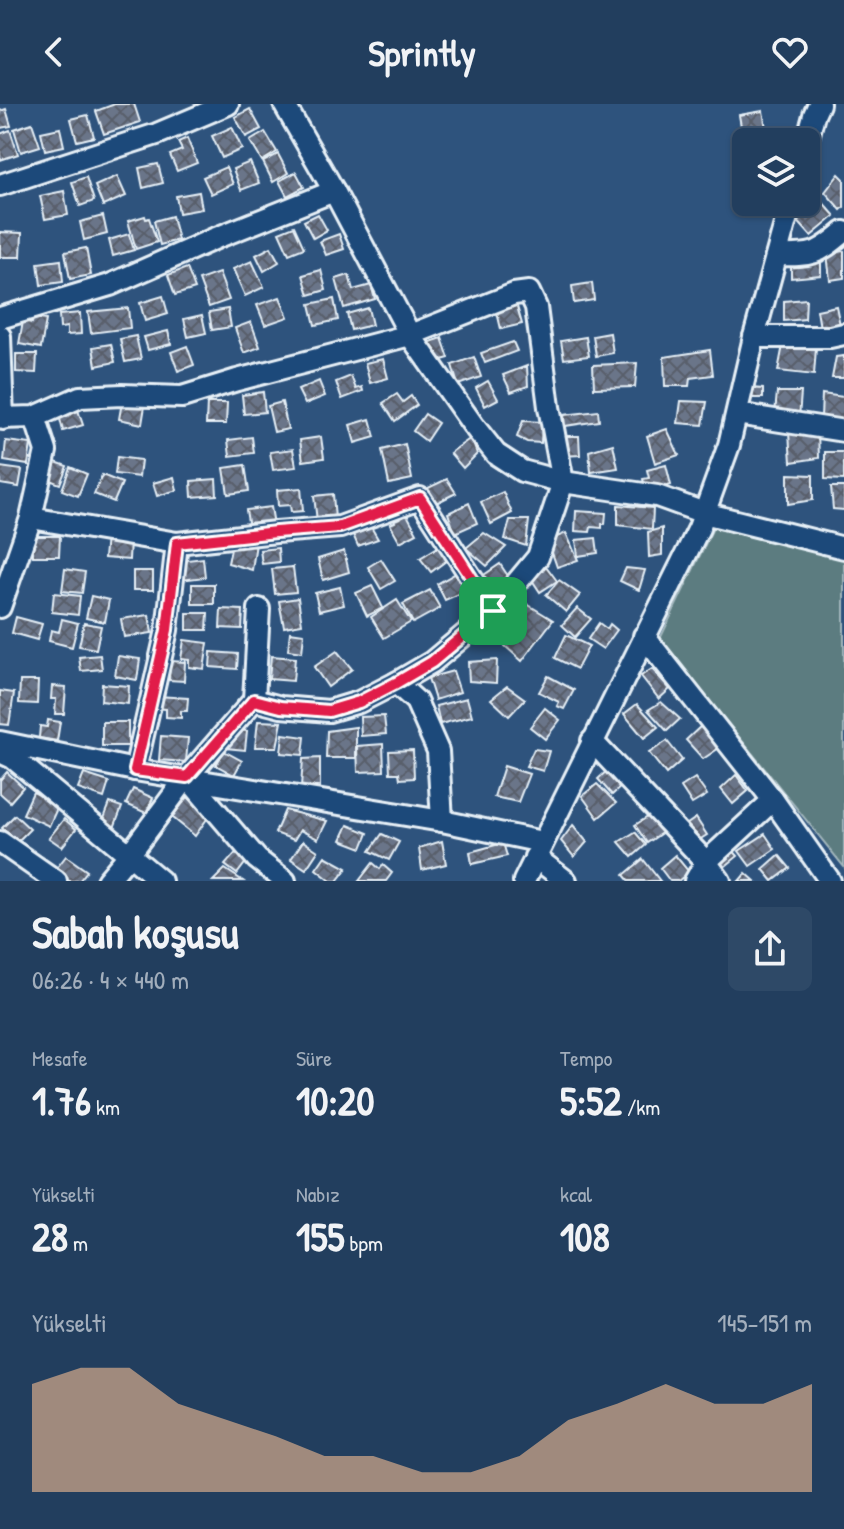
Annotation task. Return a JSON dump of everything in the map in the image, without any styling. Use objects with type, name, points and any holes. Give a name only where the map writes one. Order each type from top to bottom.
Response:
[{"type":"street","points":[[0,185],[157,134],[228,104]]},
{"type":"street","points":[[284,104],[410,335],[496,454],[522,471],[563,482],[657,496],[704,513],[844,548]]},
{"type":"street","points":[[811,128],[819,104]]},
{"type":"street","points":[[0,318],[110,285],[334,191]]},
{"type":"street","points":[[524,881],[699,528],[729,445],[754,337],[787,216]]},
{"type":"street","points":[[777,255],[815,254],[844,232]]},
{"type":"street","points":[[0,336],[2,418],[35,417],[80,397],[182,397],[410,335],[514,294],[529,292],[536,307],[549,407],[563,482],[538,557],[493,611],[432,662],[359,702],[329,711],[281,707],[254,700]]},
{"type":"street","points":[[754,337],[830,337],[844,334]]},
{"type":"street","points":[[737,414],[844,431]]},
{"type":"street","points":[[1,602],[31,518],[46,451],[35,417]]},
{"type":"street","points":[[31,518],[177,543],[340,527],[420,498],[493,611]]},
{"type":"street","points":[[135,770],[167,630],[177,543]]},
{"type":"street","points":[[107,881],[187,777],[254,700],[259,609]]},
{"type":"street","points":[[644,636],[773,800],[826,879]]},
{"type":"street","points":[[396,683],[416,701],[438,751],[442,821]]},
{"type":"street","points":[[592,741],[706,862],[720,881]]},
{"type":"street","points":[[0,742],[135,770],[442,821],[539,850],[566,881]]},
{"type":"street","points":[[0,752],[13,758],[161,881]]},
{"type":"street","points":[[187,777],[257,859],[285,881]]},
{"type":"street","points":[[695,881],[706,862],[773,800]]},
{"type":"street","points":[[0,842],[56,881]]},
{"type":"green space","points":[[713,528],[844,557],[844,867],[660,639]]},
{"type":"building","points":[[115,104],[134,104],[140,122],[104,134],[96,111]]},
{"type":"building","points":[[6,109],[11,126],[0,128],[0,111]]},
{"type":"building","points":[[250,109],[261,129],[246,137],[235,117]]},
{"type":"building","points":[[763,111],[766,128],[741,128],[739,115]]},
{"type":"building","points":[[88,115],[94,137],[77,141],[71,119]]},
{"type":"building","points":[[32,123],[40,146],[21,152],[14,129]]},
{"type":"building","points":[[232,127],[242,149],[222,158],[212,136]]},
{"type":"building","points":[[60,128],[64,146],[45,150],[41,132]]},
{"type":"building","points":[[10,130],[18,154],[0,160],[0,134]]},
{"type":"building","points":[[265,132],[277,152],[262,161],[250,141]]},
{"type":"building","points":[[187,138],[197,163],[177,171],[170,155],[182,150],[178,142]]},
{"type":"building","points":[[278,154],[288,173],[273,182],[263,162]]},
{"type":"building","points":[[250,162],[259,183],[241,190],[233,169]]},
{"type":"building","points":[[158,164],[163,183],[143,188],[139,168]]},
{"type":"building","points":[[226,167],[233,184],[211,194],[203,177]]},
{"type":"building","points":[[296,172],[304,187],[287,196],[279,181]]},
{"type":"building","points":[[839,174],[844,179],[844,207],[841,210],[825,192]]},
{"type":"building","points":[[117,176],[126,196],[103,206],[95,186]]},
{"type":"building","points":[[86,177],[94,201],[80,206],[72,182]]},
{"type":"building","points":[[64,191],[68,215],[45,219],[40,196]]},
{"type":"building","points":[[199,192],[202,209],[179,213],[176,196]]},
{"type":"building","points":[[820,199],[835,216],[811,236],[795,218],[820,216]]},
{"type":"building","points":[[318,214],[327,230],[313,238],[304,221]]},
{"type":"building","points":[[103,216],[107,234],[84,240],[80,222]]},
{"type":"building","points":[[145,216],[149,218],[157,242],[136,249],[128,221]]},
{"type":"building","points":[[172,216],[178,240],[160,245],[154,221]]},
{"type":"building","points":[[294,226],[304,248],[289,254],[279,232]]},
{"type":"building","points":[[0,232],[22,233],[21,257],[0,257]]},
{"type":"building","points":[[129,234],[134,250],[113,256],[109,240]]},
{"type":"building","points":[[339,234],[344,249],[326,255],[320,241]]},
{"type":"building","points":[[271,247],[279,262],[264,271],[256,255]]},
{"type":"building","points":[[86,248],[91,275],[70,279],[65,252]]},
{"type":"building","points":[[844,251],[844,278],[830,280],[827,253]]},
{"type":"building","points":[[821,256],[821,275],[791,278],[791,260]]},
{"type":"building","points":[[61,260],[63,282],[41,285],[38,263]]},
{"type":"building","points":[[252,261],[264,287],[245,296],[233,269]]},
{"type":"building","points":[[187,268],[195,289],[175,295],[168,275]]},
{"type":"building","points":[[321,270],[326,290],[309,295],[303,275]]},
{"type":"building","points":[[219,273],[229,300],[209,307],[199,280]]},
{"type":"building","points":[[349,275],[353,290],[371,285],[375,299],[344,308],[336,279]]},
{"type":"building","points":[[592,283],[594,300],[574,303],[572,286]]},
{"type":"building","points":[[163,296],[168,314],[145,321],[140,303]]},
{"type":"building","points":[[280,297],[288,317],[265,325],[257,305]]},
{"type":"building","points":[[334,299],[338,320],[315,325],[310,304]]},
{"type":"building","points":[[806,299],[805,319],[784,321],[784,301]]},
{"type":"building","points":[[516,303],[522,324],[501,329],[496,308]]},
{"type":"building","points":[[836,306],[840,325],[820,328],[817,310]]},
{"type":"building","points":[[128,308],[130,328],[91,333],[88,312]]},
{"type":"building","points":[[368,308],[372,325],[351,330],[347,314]]},
{"type":"building","points":[[228,309],[231,327],[212,330],[209,312]]},
{"type":"building","points":[[80,313],[81,334],[67,335],[67,327],[60,328],[59,315]]},
{"type":"building","points":[[202,315],[206,333],[188,337],[184,319]]},
{"type":"building","points":[[33,318],[46,320],[41,348],[19,344],[23,321],[32,323]]},
{"type":"building","points":[[251,322],[260,347],[244,353],[235,328]]},
{"type":"building","points":[[168,331],[171,344],[148,350],[144,337]]},
{"type":"building","points":[[610,333],[613,353],[596,356],[593,336]]},
{"type":"building","points":[[136,336],[141,359],[125,362],[120,339]]},
{"type":"building","points":[[586,337],[589,356],[564,359],[561,341]]},
{"type":"building","points":[[442,338],[449,358],[431,363],[425,344]]},
{"type":"building","points":[[513,342],[517,351],[485,363],[481,353]]},
{"type":"building","points":[[111,344],[115,362],[96,366],[93,347]]},
{"type":"building","points":[[783,345],[816,348],[814,375],[778,371]]},
{"type":"building","points":[[187,346],[194,365],[178,371],[171,352]]},
{"type":"building","points":[[710,350],[713,375],[690,378],[689,386],[665,386],[664,357]]},
{"type":"building","points":[[16,354],[37,354],[36,373],[16,372]]},
{"type":"building","points":[[844,356],[844,378],[832,378],[836,357]]},
{"type":"building","points":[[474,357],[481,377],[458,385],[452,365]]},
{"type":"building","points":[[383,359],[388,378],[370,383],[365,363]]},
{"type":"building","points":[[637,363],[635,387],[594,388],[593,365]]},
{"type":"building","points":[[527,366],[528,386],[511,392],[503,375]]},
{"type":"building","points":[[351,376],[356,389],[362,387],[363,391],[342,399],[336,382]]},
{"type":"building","points":[[319,381],[325,396],[305,404],[298,390]]},
{"type":"building","points":[[488,381],[498,399],[485,406],[476,388]]},
{"type":"building","points":[[750,388],[763,389],[763,398],[750,398]]},
{"type":"building","points":[[263,392],[265,412],[244,414],[242,395]]},
{"type":"building","points":[[777,392],[801,392],[799,418],[775,414]]},
{"type":"building","points":[[397,394],[403,402],[411,396],[417,405],[395,421],[383,403]]},
{"type":"building","points":[[822,394],[844,397],[844,420],[821,418]]},
{"type":"building","points":[[681,401],[707,402],[703,425],[678,423]]},
{"type":"building","points":[[122,402],[145,406],[142,424],[119,419]]},
{"type":"building","points":[[282,402],[288,429],[274,432],[268,406]]},
{"type":"building","points":[[207,403],[227,403],[226,424],[206,424]]},
{"type":"building","points":[[78,410],[83,425],[63,431],[59,415]]},
{"type":"building","points":[[598,411],[599,421],[565,426],[564,415]]},
{"type":"building","points":[[425,414],[438,423],[426,441],[413,431]]},
{"type":"building","points":[[370,419],[375,437],[355,443],[350,425]]},
{"type":"building","points":[[523,421],[542,422],[541,443],[527,442],[517,437]]},
{"type":"building","points":[[667,429],[679,455],[655,463],[647,436]]},
{"type":"building","points":[[818,431],[819,458],[791,462],[789,433]]},
{"type":"building","points":[[561,436],[579,436],[580,455],[562,456]]},
{"type":"building","points":[[252,437],[254,453],[230,456],[228,440]]},
{"type":"building","points":[[321,437],[324,458],[303,461],[300,440]]},
{"type":"building","points":[[471,438],[477,454],[463,468],[450,453]]},
{"type":"building","points":[[6,441],[31,444],[28,465],[4,461]]},
{"type":"building","points":[[405,444],[412,479],[389,484],[382,450]]},
{"type":"building","points":[[613,444],[618,468],[591,472],[589,451]]},
{"type":"building","points":[[293,449],[296,467],[273,470],[270,452]]},
{"type":"building","points":[[825,452],[844,452],[844,480],[825,479]]},
{"type":"building","points":[[117,457],[141,460],[139,477],[115,474]]},
{"type":"building","points":[[50,460],[67,466],[60,484],[44,478]]},
{"type":"building","points":[[245,465],[249,491],[228,494],[224,468]]},
{"type":"building","points":[[666,465],[671,485],[646,492],[643,479],[649,478],[647,470]]},
{"type":"building","points":[[0,467],[22,470],[19,487],[0,484]]},
{"type":"building","points":[[70,467],[87,474],[78,496],[62,490]]},
{"type":"building","points":[[788,474],[813,475],[813,500],[788,504]]},
{"type":"building","points":[[102,475],[122,483],[114,502],[94,494]]},
{"type":"building","points":[[174,477],[177,490],[157,496],[153,483]]},
{"type":"building","points":[[216,479],[217,495],[192,497],[191,481]]},
{"type":"building","points":[[447,479],[456,493],[430,506],[424,490]]},
{"type":"building","points":[[831,487],[844,487],[844,510],[833,509]]},
{"type":"building","points":[[301,488],[303,511],[291,512],[290,505],[278,506],[277,490]]},
{"type":"building","points":[[503,492],[512,513],[491,524],[481,502]]},
{"type":"building","points":[[333,494],[335,519],[317,521],[314,496]]},
{"type":"building","points":[[469,503],[477,523],[455,533],[448,513]]},
{"type":"building","points":[[618,505],[653,508],[652,529],[618,525]]},
{"type":"building","points":[[271,507],[274,525],[249,528],[246,510]]},
{"type":"building","points":[[405,511],[417,533],[400,542],[390,524],[395,522],[393,517]]},
{"type":"building","points":[[576,511],[606,513],[605,524],[602,528],[591,527],[590,532],[575,531]]},
{"type":"building","points":[[510,520],[529,520],[526,546],[505,539]]},
{"type":"building","points":[[368,522],[378,539],[358,546],[351,530]]},
{"type":"building","points":[[662,528],[662,555],[649,557],[648,532]]},
{"type":"building","points":[[484,533],[506,547],[487,566],[466,548]]},
{"type":"building","points":[[566,533],[578,560],[557,567],[548,541]]},
{"type":"building","points":[[33,536],[60,536],[59,556],[33,556]]},
{"type":"building","points":[[106,537],[130,539],[129,560],[104,558]]},
{"type":"building","points":[[596,538],[598,553],[578,556],[576,540]]},
{"type":"building","points":[[256,543],[252,570],[228,563],[232,544]]},
{"type":"building","points":[[438,547],[450,558],[431,572],[420,558]]},
{"type":"building","points":[[278,548],[279,562],[262,564],[260,550]]},
{"type":"building","points":[[344,551],[349,572],[323,580],[318,559]]},
{"type":"building","points":[[203,558],[205,577],[181,580],[179,561]]},
{"type":"building","points":[[381,559],[395,581],[381,589],[368,567]]},
{"type":"building","points":[[500,564],[510,579],[487,594],[478,579]]},
{"type":"building","points":[[546,566],[557,581],[540,592],[530,577]]},
{"type":"building","points":[[293,567],[296,592],[275,594],[272,569]]},
{"type":"building","points":[[626,568],[645,570],[639,590],[620,581]]},
{"type":"building","points":[[65,569],[85,572],[82,593],[62,591]]},
{"type":"building","points":[[133,571],[153,571],[153,590],[133,590]]},
{"type":"building","points":[[458,572],[466,591],[445,600],[437,584]]},
{"type":"building","points":[[559,580],[580,595],[566,612],[546,595]]},
{"type":"building","points":[[192,584],[214,584],[214,604],[192,604]]},
{"type":"building","points":[[372,586],[383,608],[367,616],[356,593]]},
{"type":"building","points":[[340,587],[344,605],[319,611],[315,593]]},
{"type":"building","points":[[430,590],[440,608],[413,623],[403,604]]},
{"type":"building","points":[[54,593],[80,596],[78,615],[52,612]]},
{"type":"building","points":[[91,596],[109,600],[105,622],[86,618]]},
{"type":"building","points":[[298,598],[302,624],[284,627],[279,601]]},
{"type":"building","points":[[397,600],[411,622],[384,638],[371,617]]},
{"type":"building","points":[[527,604],[553,620],[522,661],[497,639]]},
{"type":"building","points":[[577,608],[591,619],[575,637],[562,625]]},
{"type":"building","points":[[221,609],[243,610],[242,629],[220,628]]},
{"type":"building","points":[[187,613],[208,613],[207,630],[187,630]]},
{"type":"building","points":[[149,615],[152,633],[124,637],[121,619]]},
{"type":"building","points":[[16,617],[42,624],[37,640],[12,633]]},
{"type":"building","points":[[62,619],[78,623],[72,647],[49,641],[51,630],[59,632]]},
{"type":"building","points":[[84,623],[101,626],[96,649],[79,646]]},
{"type":"building","points":[[599,623],[607,629],[610,624],[617,630],[603,649],[588,639]]},
{"type":"building","points":[[290,632],[304,634],[302,652],[288,650]]},
{"type":"building","points":[[566,635],[589,646],[577,669],[555,658]]},
{"type":"building","points":[[184,640],[208,643],[204,669],[189,667],[189,660],[181,659]]},
{"type":"building","points":[[337,651],[352,669],[328,687],[314,667]]},
{"type":"building","points":[[211,652],[238,654],[237,669],[210,667]]},
{"type":"building","points":[[100,655],[102,669],[81,671],[79,657]]},
{"type":"building","points":[[118,656],[140,659],[137,680],[115,676]]},
{"type":"building","points":[[271,656],[295,658],[293,681],[269,679]]},
{"type":"building","points":[[497,660],[496,683],[469,681],[468,662]]},
{"type":"building","points":[[170,661],[185,662],[184,681],[169,680]]},
{"type":"building","points":[[652,669],[670,689],[659,699],[641,676]]},
{"type":"building","points":[[453,671],[460,692],[435,700],[428,678]]},
{"type":"building","points":[[548,676],[574,690],[564,709],[557,706],[559,702],[539,692]]},
{"type":"building","points":[[20,681],[38,681],[37,704],[19,703]]},
{"type":"building","points":[[102,684],[129,686],[128,704],[101,701]]},
{"type":"building","points":[[52,686],[66,687],[64,714],[55,714],[56,699],[51,699]]},
{"type":"building","points":[[507,686],[525,699],[509,716],[491,699]]},
{"type":"building","points":[[0,691],[14,693],[9,725],[0,724]]},
{"type":"building","points":[[157,696],[188,698],[187,711],[181,711],[181,718],[166,717],[166,709],[156,708]]},
{"type":"building","points":[[467,698],[472,716],[440,724],[436,706]]},
{"type":"building","points":[[661,702],[680,719],[667,731],[648,710]]},
{"type":"building","points":[[637,704],[658,727],[644,738],[624,714]]},
{"type":"building","points":[[545,708],[560,720],[545,739],[530,727]]},
{"type":"building","points":[[384,716],[386,734],[361,736],[360,717]]},
{"type":"building","points":[[48,720],[60,722],[57,741],[39,738],[40,726],[47,727]]},
{"type":"building","points":[[258,721],[282,722],[277,747],[255,747]]},
{"type":"building","points":[[102,722],[128,722],[128,746],[102,746]]},
{"type":"building","points":[[701,726],[719,748],[703,759],[686,740]]},
{"type":"building","points":[[356,727],[356,758],[326,758],[327,731]]},
{"type":"building","points":[[238,730],[247,731],[245,750],[226,748],[227,739]]},
{"type":"building","points":[[283,734],[305,737],[303,755],[281,753]]},
{"type":"building","points":[[161,736],[188,738],[186,762],[159,760]]},
{"type":"building","points":[[667,741],[682,760],[666,774],[649,753]]},
{"type":"building","points":[[383,744],[384,771],[358,772],[357,746]]},
{"type":"building","points":[[534,749],[549,751],[543,771],[526,766]]},
{"type":"building","points":[[413,750],[414,778],[400,779],[399,773],[390,773],[389,751]]},
{"type":"building","points":[[224,751],[242,761],[234,775],[216,765]]},
{"type":"building","points":[[320,758],[320,786],[301,787],[303,759]]},
{"type":"building","points":[[504,766],[529,774],[518,802],[494,797]]},
{"type":"building","points":[[610,768],[624,784],[612,795],[598,779]]},
{"type":"building","points":[[7,772],[23,787],[10,802],[0,793],[0,780]]},
{"type":"building","points":[[84,774],[109,782],[104,798],[78,789]]},
{"type":"building","points":[[736,775],[748,791],[733,804],[721,789]]},
{"type":"building","points":[[695,778],[707,795],[692,804],[681,787]]},
{"type":"building","points":[[597,784],[616,803],[598,818],[582,796]]},
{"type":"building","points":[[133,789],[153,798],[146,813],[126,804]]},
{"type":"building","points":[[33,792],[59,804],[49,826],[23,814]]},
{"type":"building","points":[[188,797],[209,816],[195,836],[172,817]]},
{"type":"building","points":[[110,803],[122,807],[114,828],[102,824]]},
{"type":"building","points":[[285,810],[327,821],[318,839],[300,830],[294,840],[275,833]]},
{"type":"building","points":[[15,815],[30,829],[17,842],[2,828]]},
{"type":"building","points":[[651,815],[663,832],[647,843],[635,825]]},
{"type":"building","points":[[696,818],[707,835],[694,843],[683,827]]},
{"type":"building","points":[[64,819],[76,829],[62,847],[49,838]]},
{"type":"building","points":[[348,825],[368,833],[362,848],[341,840]]},
{"type":"building","points":[[573,825],[587,842],[574,857],[561,841]]},
{"type":"building","points":[[635,832],[646,845],[632,857],[619,842]]},
{"type":"building","points":[[382,834],[399,842],[389,860],[370,851]]},
{"type":"building","points":[[765,834],[775,849],[750,866],[739,851]]},
{"type":"building","points":[[303,841],[318,851],[306,869],[291,859]]},
{"type":"building","points":[[442,841],[446,864],[422,870],[419,848]]},
{"type":"building","points":[[503,843],[507,856],[472,864],[470,852]]},
{"type":"building","points":[[727,844],[738,856],[723,868],[713,856]]},
{"type":"building","points":[[239,849],[250,857],[237,874],[225,865]]},
{"type":"building","points":[[675,855],[689,872],[678,881],[670,881],[660,868]]},
{"type":"building","points":[[779,855],[790,868],[773,881],[763,869]]},
{"type":"building","points":[[66,856],[87,871],[79,881],[61,881],[52,874]]},
{"type":"building","points":[[325,856],[347,868],[337,881],[331,881],[316,869]]},
{"type":"building","points":[[643,859],[660,881],[629,881],[624,875]]},
{"type":"building","points":[[373,863],[380,869],[383,865],[392,873],[386,881],[359,881]]},
{"type":"building","points":[[225,869],[243,881],[213,881]]},
{"type":"building","points":[[746,873],[755,881],[739,881]]},
{"type":"route","points":[[420,498],[493,611],[432,662],[359,702],[329,711],[281,707],[254,700],[187,777],[135,770],[167,630],[177,543],[340,527],[420,498]]}]
